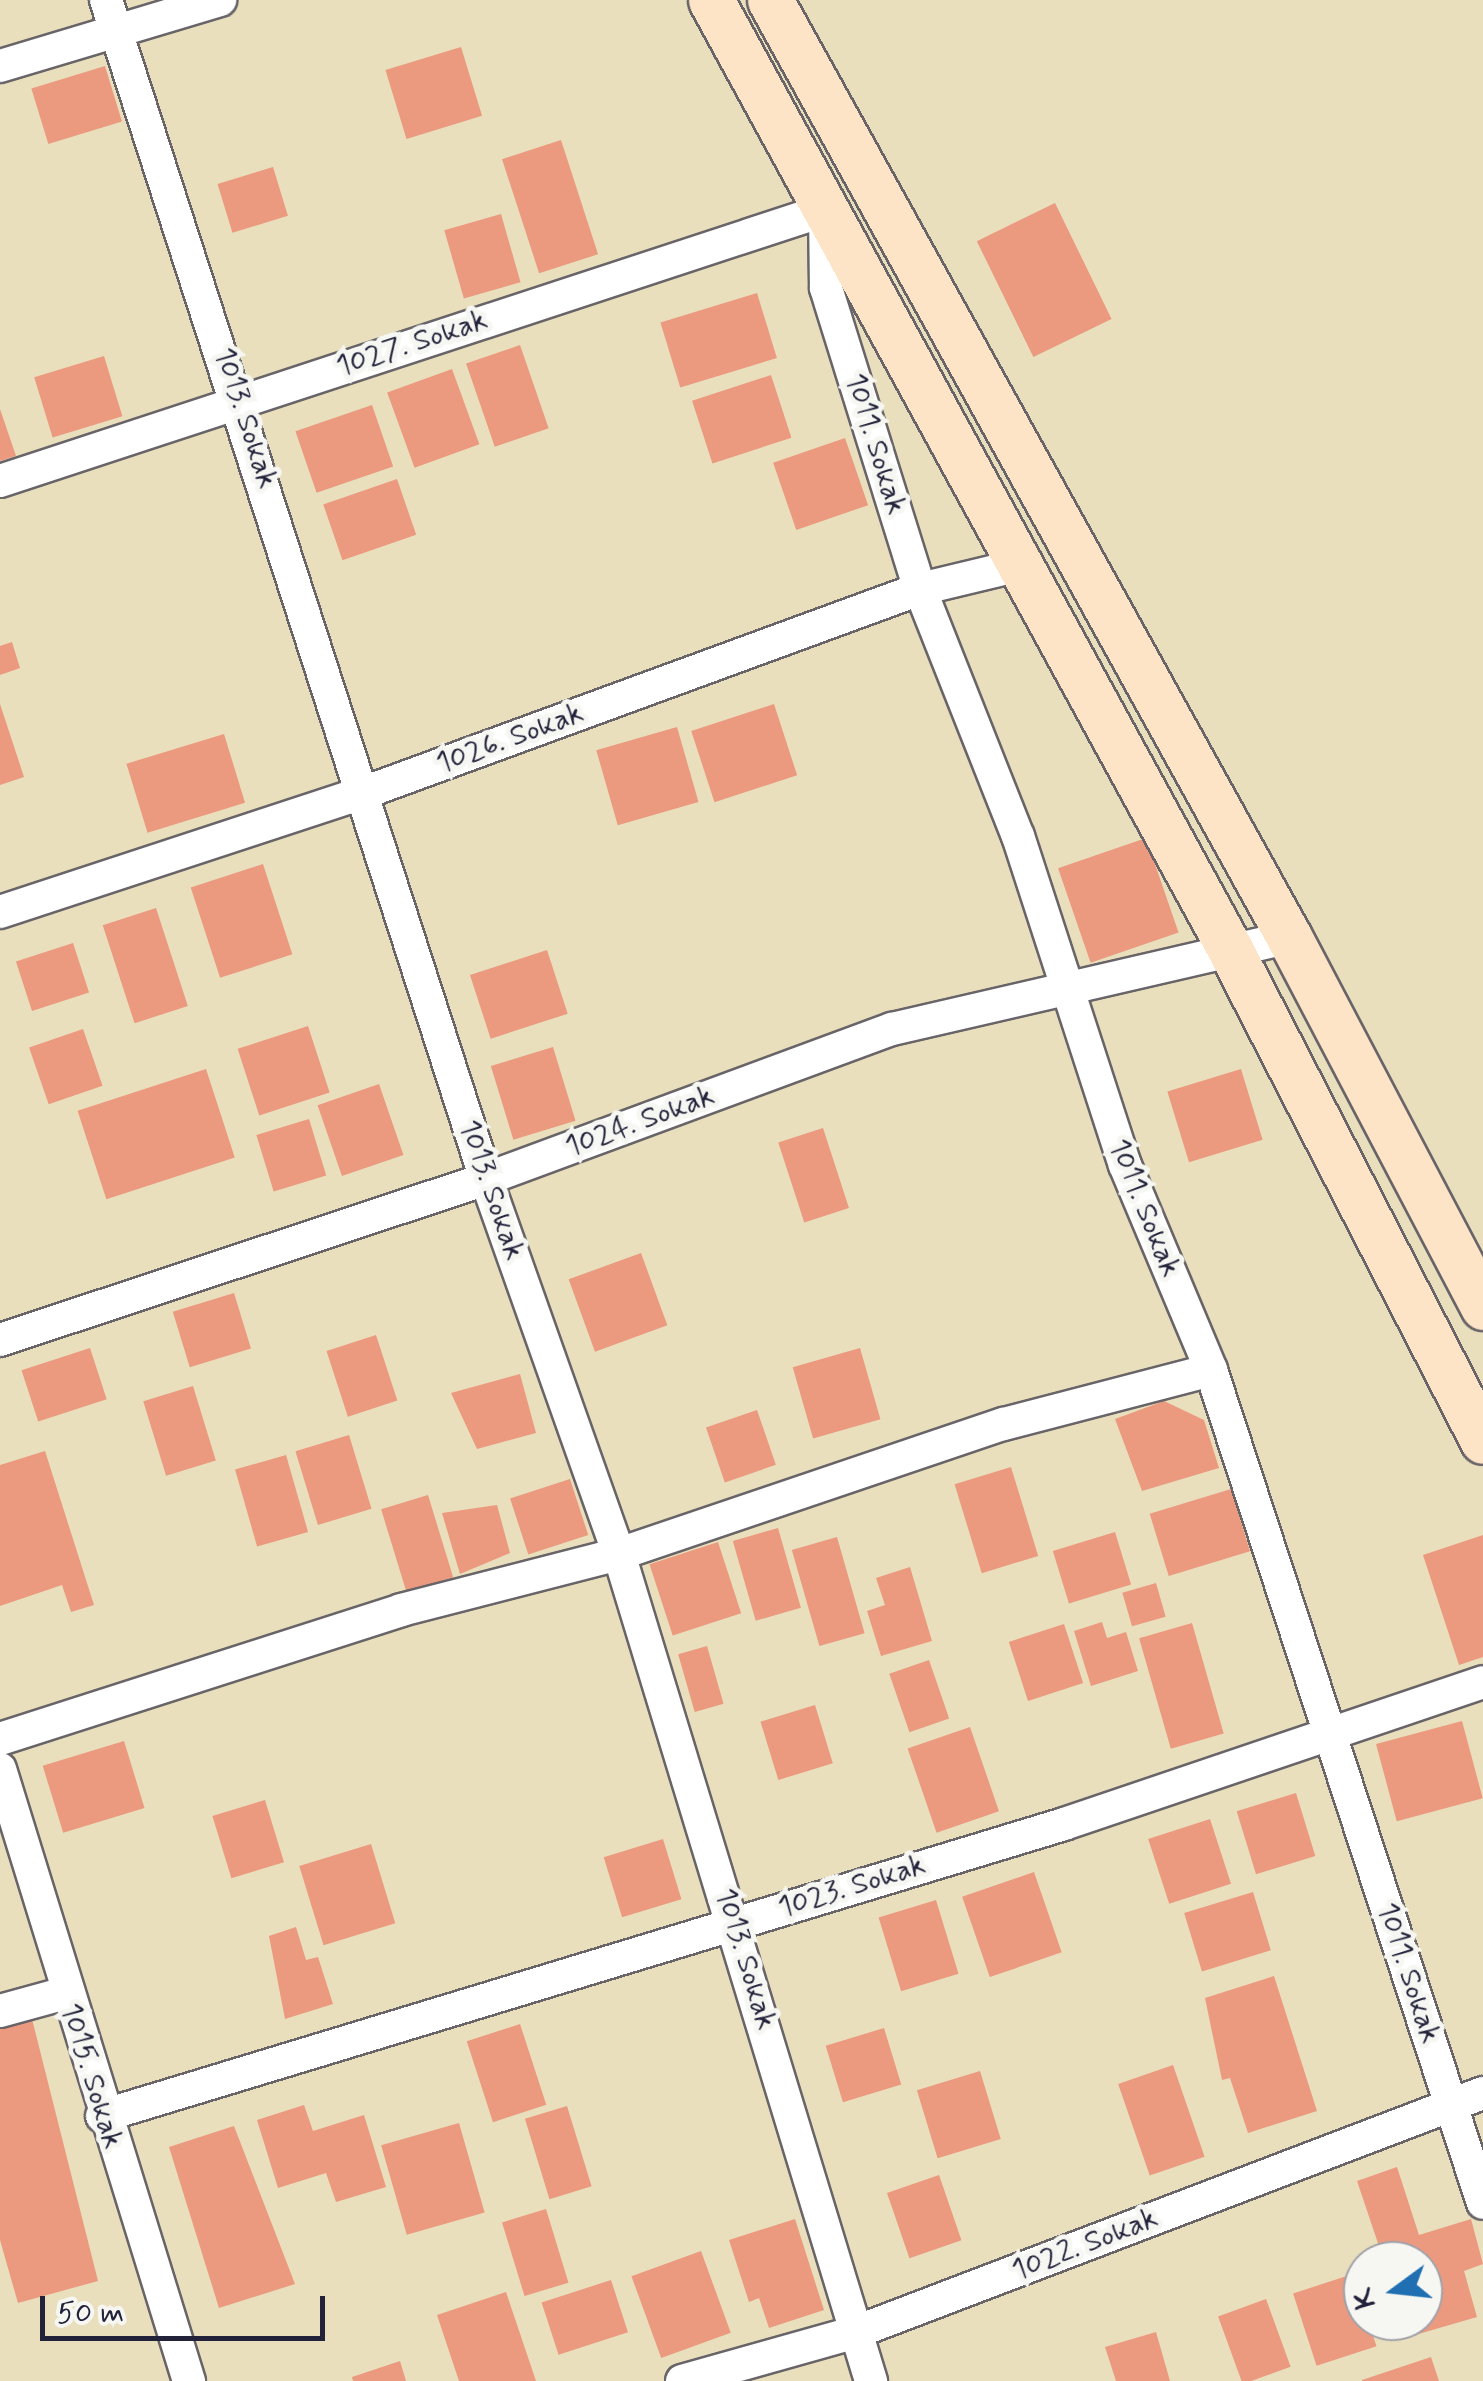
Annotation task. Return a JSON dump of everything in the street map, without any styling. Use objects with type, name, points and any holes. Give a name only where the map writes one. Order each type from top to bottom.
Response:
[{"type":"street","name":"1013. Sokak","points":[[106,0],[240,400],[486,1179],[619,1554],[871,2381]]},
{"type":"street","points":[[0,66],[220,0]]},
{"type":"street","points":[[711,0],[1230,949],[1483,1441]]},
{"type":"street","points":[[770,0],[1289,937],[1483,1307]]},
{"type":"street","name":"1027. Sokak","points":[[0,481],[825,210]]},
{"type":"street","name":"1011. Sokak","points":[[825,210],[826,288],[920,589],[1018,836],[1061,983],[1211,1370],[1483,2203]]},
{"type":"street","name":"1026. Sokak","points":[[0,912],[363,793],[920,589],[1020,565]]},
{"type":"street","name":"1024. Sokak","points":[[0,1340],[486,1179],[892,1029],[1061,983],[1289,937]]},
{"type":"street","points":[[0,1740],[402,1610],[619,1554],[1004,1424],[1211,1370]]},
{"type":"street","name":"1023. Sokak","points":[[102,2116],[734,1922],[1332,1734],[1483,1682]]},
{"type":"street","name":"1015. Sokak","points":[[0,1769],[102,2116],[189,2381]]},
{"type":"street","points":[[0,2012],[66,1993]]},
{"type":"street","name":"1022. Sokak","points":[[682,2381],[856,2332],[1483,2093]]},
{"type":"building","points":[[461,47],[482,116],[407,139],[385,70]]},
{"type":"building","points":[[105,66],[122,121],[48,144],[31,89]]},
{"type":"building","points":[[561,140],[598,254],[539,273],[502,159]]},
{"type":"building","points":[[273,167],[288,216],[232,233],[218,184]]},
{"type":"building","points":[[1055,203],[1112,319],[1033,357],[977,241]]},
{"type":"building","points":[[501,214],[521,282],[464,299],[444,230]]},
{"type":"building","points":[[757,293],[777,358],[680,388],[660,323]]},
{"type":"building","points":[[520,345],[549,428],[495,447],[466,364]]},
{"type":"building","points":[[104,356],[122,416],[53,438],[34,377]]},
{"type":"building","points":[[452,369],[479,444],[415,468],[387,393]]},
{"type":"building","points":[[771,375],[791,438],[712,463],[692,401]]},
{"type":"building","points":[[372,405],[393,466],[317,493],[295,431]]},
{"type":"building","points":[[0,409],[16,456],[0,461]]},
{"type":"building","points":[[845,438],[868,505],[796,530],[773,463]]},
{"type":"building","points":[[397,479],[416,535],[342,560],[323,504]]},
{"type":"building","points":[[12,642],[20,668],[0,675],[0,646]]},
{"type":"building","points":[[0,704],[24,777],[0,785]]},
{"type":"building","points":[[774,704],[797,775],[714,802],[691,731]]},
{"type":"building","points":[[677,727],[698,802],[618,825],[596,750]]},
{"type":"building","points":[[224,734],[245,803],[148,833],[126,764]]},
{"type":"building","points":[[1146,838],[1179,933],[1091,963],[1058,868]]},
{"type":"building","points":[[263,864],[292,954],[220,978],[191,887]]},
{"type":"building","points":[[156,908],[188,1006],[135,1023],[103,925]]},
{"type":"building","points":[[73,943],[89,992],[32,1011],[16,962]]},
{"type":"building","points":[[547,950],[568,1014],[491,1039],[470,975]]},
{"type":"building","points":[[308,1026],[330,1093],[259,1115],[238,1049]]},
{"type":"building","points":[[83,1029],[103,1086],[49,1104],[29,1048]]},
{"type":"building","points":[[553,1047],[576,1121],[513,1140],[491,1066]]},
{"type":"building","points":[[206,1069],[235,1157],[106,1199],[78,1111]]},
{"type":"building","points":[[1241,1069],[1263,1140],[1189,1162],[1167,1092]]},
{"type":"building","points":[[379,1084],[403,1155],[342,1176],[318,1105]]},
{"type":"building","points":[[309,1119],[326,1175],[274,1192],[256,1135]]},
{"type":"building","points":[[823,1128],[849,1208],[804,1222],[778,1143]]},
{"type":"building","points":[[641,1253],[667,1325],[595,1352],[569,1279]]},
{"type":"building","points":[[234,1293],[251,1348],[190,1367],[173,1312]]},
{"type":"building","points":[[376,1335],[397,1401],[348,1417],[327,1351]]},
{"type":"building","points":[[90,1348],[107,1399],[38,1422],[22,1370]]},
{"type":"building","points":[[860,1348],[880,1419],[813,1438],[793,1367]]},
{"type":"building","points":[[520,1374],[536,1433],[477,1449],[451,1393]]},
{"type":"building","points":[[193,1386],[216,1461],[166,1476],[143,1401]]},
{"type":"building","points":[[1164,1401],[1204,1420],[1219,1468],[1142,1491],[1115,1419]]},
{"type":"building","points":[[757,1410],[776,1465],[725,1482],[706,1428]]},
{"type":"building","points":[[349,1435],[372,1509],[318,1525],[295,1451]]},
{"type":"building","points":[[45,1451],[94,1605],[71,1612],[62,1585],[0,1606],[0,1465]]},
{"type":"building","points":[[286,1455],[308,1532],[257,1547],[235,1470]]},
{"type":"building","points":[[1011,1467],[1038,1556],[982,1573],[955,1484]]},
{"type":"building","points":[[570,1479],[588,1535],[528,1555],[510,1498]]},
{"type":"building","points":[[1231,1489],[1250,1551],[1169,1576],[1150,1514]]},
{"type":"building","points":[[428,1495],[453,1577],[406,1592],[381,1509]]},
{"type":"building","points":[[497,1505],[510,1553],[460,1574],[442,1513]]},
{"type":"building","points":[[778,1528],[801,1608],[756,1621],[733,1541]]},
{"type":"building","points":[[1115,1532],[1131,1585],[1069,1604],[1053,1551]]},
{"type":"building","points":[[1483,1535],[1483,1657],[1459,1665],[1423,1555]]},
{"type":"building","points":[[837,1537],[865,1633],[819,1646],[792,1550]]},
{"type":"building","points":[[718,1542],[741,1613],[673,1636],[650,1564]]},
{"type":"building","points":[[910,1567],[932,1641],[881,1656],[867,1611],[885,1605],[876,1578]]},
{"type":"building","points":[[1156,1583],[1166,1617],[1132,1626],[1122,1593]]},
{"type":"building","points":[[1102,1622],[1107,1638],[1126,1632],[1138,1671],[1091,1686],[1074,1631]]},
{"type":"building","points":[[1192,1623],[1224,1734],[1171,1749],[1139,1638]]},
{"type":"building","points":[[1064,1624],[1083,1683],[1028,1701],[1009,1642]]},
{"type":"building","points":[[707,1646],[724,1704],[695,1712],[678,1654]]},
{"type":"building","points":[[929,1660],[949,1719],[909,1732],[889,1674]]},
{"type":"building","points":[[815,1705],[833,1763],[778,1780],[760,1722]]},
{"type":"building","points":[[1462,1721],[1483,1798],[1397,1821],[1376,1744]]},
{"type":"building","points":[[970,1727],[999,1811],[937,1833],[908,1748]]},
{"type":"building","points":[[124,1741],[144,1808],[63,1833],[43,1766]]},
{"type":"building","points":[[1296,1793],[1315,1856],[1256,1874],[1237,1811]]},
{"type":"building","points":[[265,1800],[284,1862],[231,1878],[212,1816]]},
{"type":"building","points":[[1210,1819],[1231,1884],[1169,1904],[1148,1839]]},
{"type":"building","points":[[663,1839],[681,1899],[622,1917],[604,1857]]},
{"type":"building","points":[[371,1844],[395,1923],[324,1945],[299,1866]]},
{"type":"building","points":[[1034,1872],[1062,1952],[990,1977],[962,1897]]},
{"type":"building","points":[[1253,1892],[1271,1950],[1202,1971],[1184,1913]]},
{"type":"building","points":[[936,1900],[959,1974],[901,1991],[879,1918]]},
{"type":"building","points":[[296,1927],[306,1960],[318,1957],[333,2004],[285,2019],[269,1936]]},
{"type":"building","points":[[1274,1976],[1317,2111],[1248,2133],[1230,2078],[1222,2080],[1205,1998]]},
{"type":"building","points":[[32,2019],[98,2281],[18,2303],[0,2240],[0,2028]]},
{"type":"building","points":[[520,2024],[546,2105],[493,2122],[467,2041]]},
{"type":"building","points":[[884,2028],[901,2084],[843,2102],[826,2046]]},
{"type":"building","points":[[1173,2065],[1205,2157],[1150,2176],[1118,2084]]},
{"type":"building","points":[[980,2071],[1001,2139],[938,2158],[917,2090]]},
{"type":"building","points":[[304,2105],[313,2131],[364,2115],[386,2187],[336,2202],[326,2173],[278,2188],[257,2120]]},
{"type":"building","points":[[567,2106],[592,2186],[549,2199],[525,2119]]},
{"type":"building","points":[[459,2123],[485,2212],[407,2235],[381,2145]]},
{"type":"building","points":[[234,2126],[295,2284],[219,2308],[169,2147]]},
{"type":"building","points":[[1397,2167],[1419,2235],[1471,2219],[1483,2264],[1464,2271],[1477,2317],[1443,2327],[1443,2241],[1377,2241],[1357,2181]]},
{"type":"building","points":[[939,2175],[961,2240],[909,2258],[887,2193]]},
{"type":"building","points":[[546,2209],[569,2283],[525,2296],[502,2222]]},
{"type":"building","points":[[795,2219],[824,2310],[769,2328],[759,2298],[749,2302],[729,2240]]},
{"type":"building","points":[[701,2251],[731,2333],[661,2358],[631,2276]]},
{"type":"building","points":[[1343,2277],[1343,2341],[1375,2341],[1376,2346],[1317,2366],[1293,2293]]},
{"type":"building","points":[[611,2280],[628,2332],[559,2355],[542,2303]]},
{"type":"building","points":[[506,2292],[536,2381],[459,2381],[437,2315]]},
{"type":"building","points":[[1266,2299],[1291,2367],[1242,2381],[1218,2316]]},
{"type":"building","points":[[1156,2332],[1170,2381],[1116,2381],[1105,2347]]},
{"type":"building","points":[[1431,2357],[1439,2381],[1362,2381],[1362,2380]]},
{"type":"building","points":[[400,2361],[406,2381],[353,2381],[352,2377]]}]
